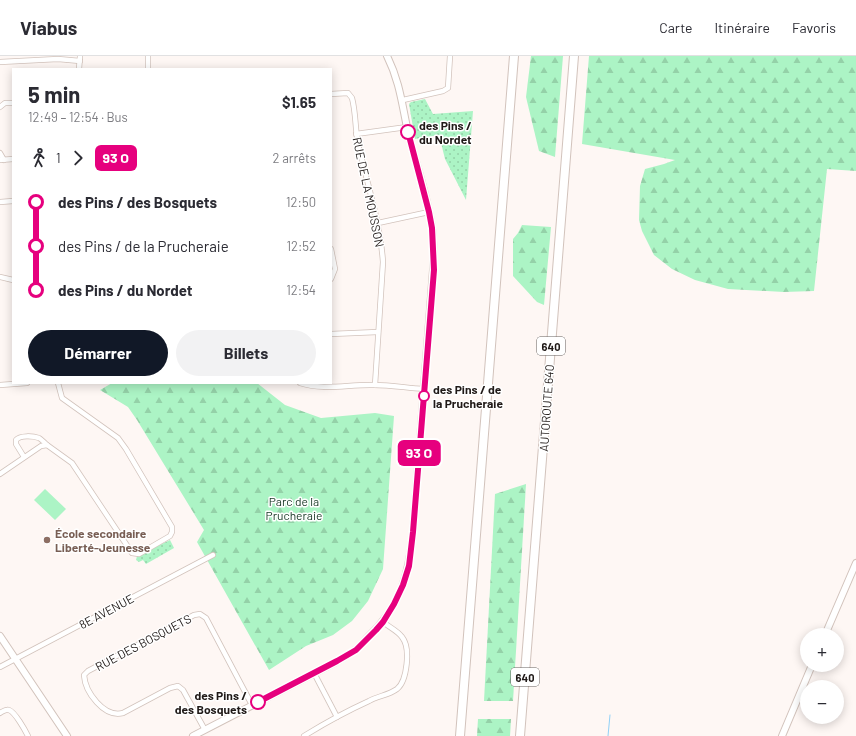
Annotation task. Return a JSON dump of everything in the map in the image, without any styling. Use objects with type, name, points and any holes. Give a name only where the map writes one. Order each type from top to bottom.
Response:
[{"type":"highway","points":[[460,736],[514,56]]},
{"type":"highway","name":"AUTOROUTE 640","points":[[520,736],[574,56]]},
{"type":"street","points":[[148,56],[148,68]]},
{"type":"street","points":[[193,736],[334,663],[356,650],[383,622],[401,590],[409,566],[434,270],[432,228],[429,212],[407,127],[398,82],[387,56]]},
{"type":"street","points":[[402,100],[443,91],[448,88],[450,56]]},
{"type":"street","points":[[0,62],[34,58],[80,59]]},
{"type":"street","name":"RUE DE LA MOUSSON","points":[[332,94],[344,93],[351,95],[356,134],[378,223],[383,262],[375,385]]},
{"type":"street","points":[[0,107],[5,103],[12,103]]},
{"type":"street","points":[[356,134],[407,127]]},
{"type":"street","points":[[0,153],[2,160],[12,159]]},
{"type":"street","points":[[0,202],[12,201]]},
{"type":"street","points":[[378,223],[429,212]]},
{"type":"street","points":[[332,254],[335,269],[332,276]]},
{"type":"street","points":[[0,277],[12,280]]},
{"type":"street","points":[[332,334],[378,332]]},
{"type":"street","points":[[0,385],[14,384]]},
{"type":"street","points":[[24,457],[16,444],[16,440],[21,436],[39,438],[72,463],[132,553],[139,554],[170,536],[172,527],[118,438],[62,398],[58,384]]},
{"type":"street","points":[[303,384],[311,387],[323,388],[375,385],[424,389]]},
{"type":"street","points":[[0,474],[42,446],[48,445]]},
{"type":"street","name":"8E AVENUE","points":[[0,667],[213,555]]},
{"type":"street","points":[[828,628],[856,563]]},
{"type":"street","name":"RUE DES BOSQUETS","points":[[205,730],[183,690],[178,686],[170,688],[123,713],[117,714],[102,708],[96,703],[84,676],[88,672],[194,615],[200,614],[206,618],[252,705]]},
{"type":"street","points":[[304,736],[376,697],[391,693],[401,684],[406,663],[407,647],[403,638],[383,622]]},
{"type":"street","points":[[0,636],[67,736]]},
{"type":"street","points":[[782,736],[809,672]]},
{"type":"street","points":[[314,673],[337,717]]},
{"type":"street","points":[[0,713],[4,710],[9,710],[14,713],[28,736]]},
{"type":"green space","points":[[531,56],[563,56],[555,157],[539,151],[526,97]]},
{"type":"green space","points":[[589,56],[856,56],[856,171],[827,169],[814,291],[784,292],[728,289],[695,280],[672,269],[654,255],[642,231],[639,220],[640,186],[645,169],[675,160],[582,144]]},
{"type":"green space","points":[[425,99],[433,114],[473,111],[466,200],[445,159],[439,135],[415,139],[409,104],[411,102]]},
{"type":"green space","points":[[522,225],[551,227],[544,305],[537,302],[513,276],[513,239]]},
{"type":"green space","name":"Parc de la Prucheraie","points":[[110,384],[258,384],[285,405],[321,418],[375,413],[394,416],[383,569],[368,601],[352,621],[333,635],[306,646],[269,670],[197,542],[204,530],[128,407],[100,390]]},
{"type":"green space","points":[[526,484],[513,701],[484,701],[495,494]]},
{"type":"green space","points":[[45,489],[66,509],[55,520],[34,500]]},
{"type":"green space","points":[[170,540],[174,548],[146,564],[143,560],[139,562],[136,560],[137,556]]},
{"type":"green space","points":[[478,719],[511,719],[510,736],[477,736]]},
{"type":"waterway","points":[[608,736],[610,715]]},
{"type":"bus line","points":[[258,702],[356,650],[383,622],[390,611],[403,585],[409,566],[434,270],[434,249],[429,212],[408,132]]},
{"type":"place","name":"des Pins / du Nordet","points":[[408,132]]},
{"type":"place","name":"des Pins / de la Prucheraie","points":[[424,396]]},
{"type":"place","name":"École secondaire Liberté-Jeunesse","points":[[47,540]]},
{"type":"place","name":"des Pins / des Bosquets","points":[[258,702]]}]
